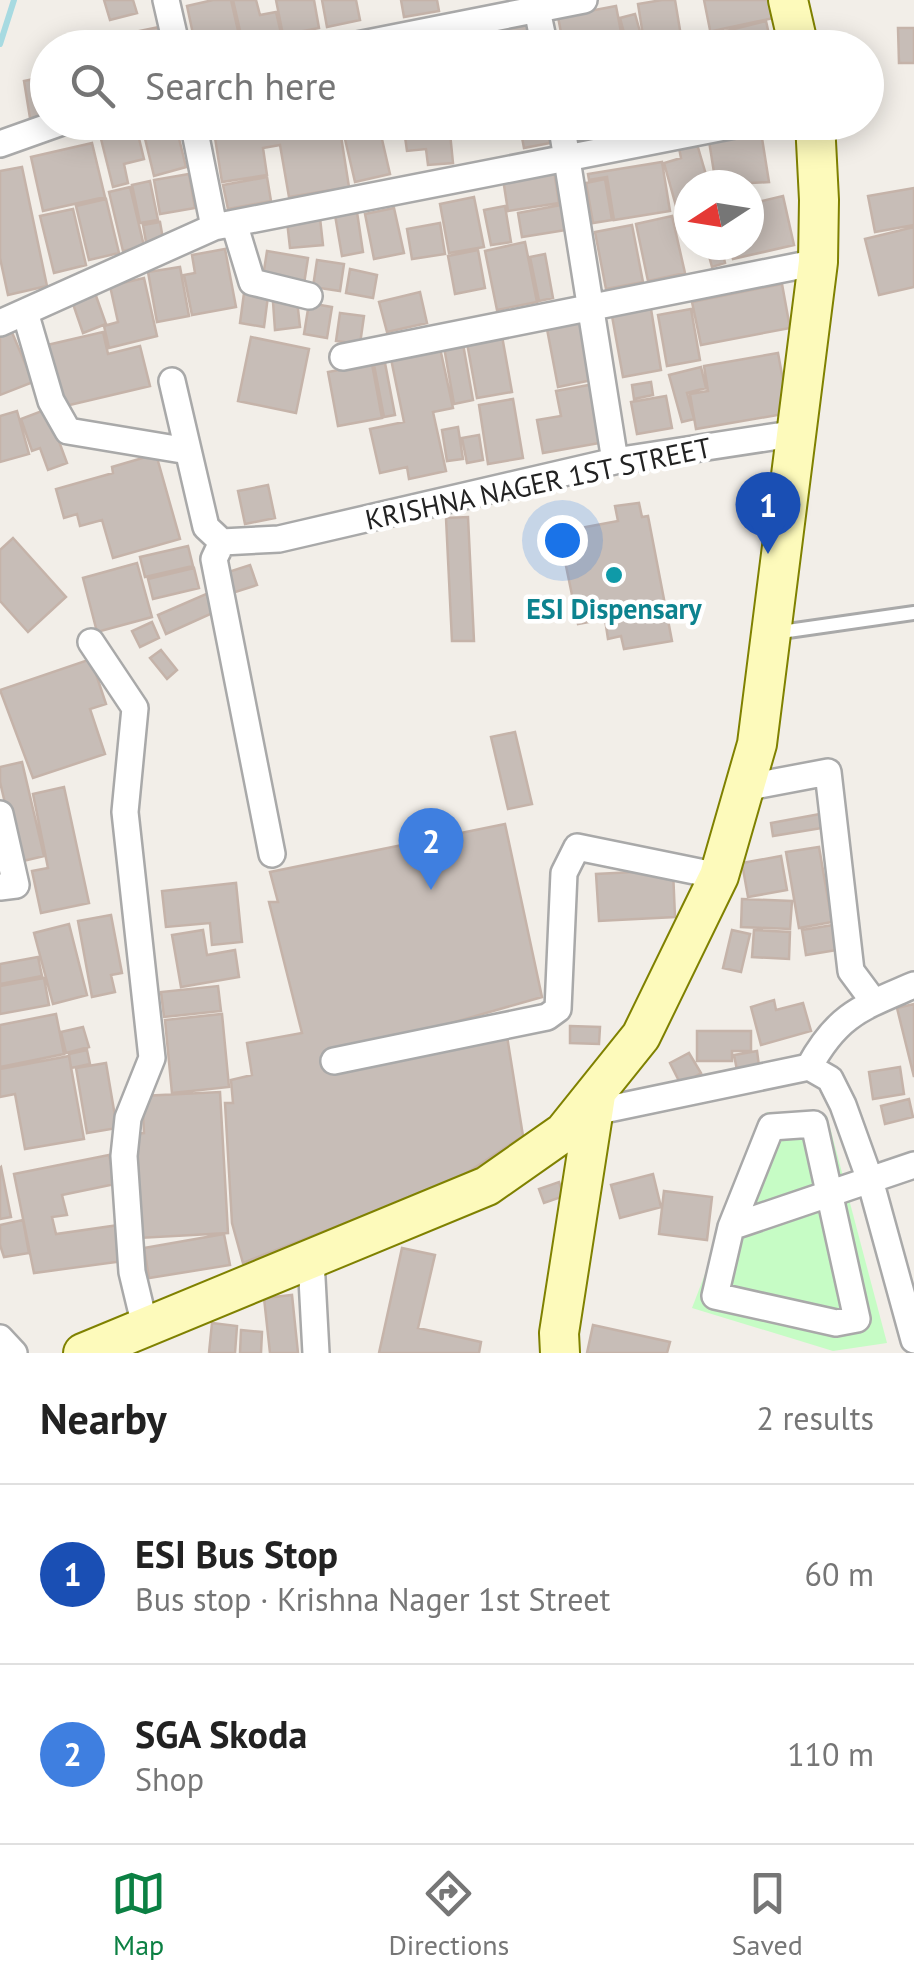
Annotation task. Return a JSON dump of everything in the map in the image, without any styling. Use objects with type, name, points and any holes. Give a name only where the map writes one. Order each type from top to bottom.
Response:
[{"type":"street","points":[[166,0],[173,30]]},
{"type":"street","points":[[421,30],[536,4],[584,0]]},
{"type":"street","points":[[788,0],[795,30]]},
{"type":"street","points":[[536,4],[541,30]]},
{"type":"street","points":[[0,144],[30,133]]},
{"type":"street","points":[[198,140],[224,225],[252,282],[309,296]]},
{"type":"street","points":[[565,140],[616,461]]},
{"type":"street","points":[[0,323],[224,225],[657,140]]},
{"type":"street","points":[[82,1353],[487,1186],[564,1132],[595,1102],[641,1036],[719,876],[757,744],[818,262],[816,140]]},
{"type":"street","points":[[342,358],[818,262]]},
{"type":"street","points":[[25,312],[51,400],[68,431],[188,451]]},
{"type":"street","points":[[172,381],[206,527],[222,542],[214,559],[272,854]]},
{"type":"street","name":"KRISHNA NAGER 1ST STREET","points":[[222,542],[279,539],[616,461],[798,433]]},
{"type":"street","points":[[90,642],[135,708],[125,812],[152,1058],[128,1118],[124,1156],[132,1272],[145,1326]]},
{"type":"street","points":[[744,788],[828,772],[851,971],[874,1002]]},
{"type":"street","points":[[0,814],[16,885],[0,887]]},
{"type":"street","points":[[334,1061],[548,1018],[558,1009],[564,872],[577,847],[719,876]]},
{"type":"street","points":[[809,1067],[826,1036],[858,1009],[914,985]]},
{"type":"street","points":[[595,1102],[809,1067],[830,1080],[844,1105],[870,1180],[914,1340]]},
{"type":"street","points":[[560,1353],[559,1333],[595,1102]]},
{"type":"street","points":[[814,1124],[829,1194],[857,1319],[836,1323],[716,1296],[731,1228],[770,1127],[814,1124]]},
{"type":"street","points":[[731,1228],[914,1165]]},
{"type":"street","points":[[311,1260],[316,1353]]},
{"type":"street","points":[[0,1338],[14,1353]]},
{"type":"lane","points":[[771,634],[914,613]]},
{"type":"green space","points":[[767,1112],[827,1116],[887,1343],[833,1351],[692,1308]]},
{"type":"building","points":[[104,0],[133,0],[137,13],[110,20]]},
{"type":"building","points":[[231,0],[238,30],[192,30],[187,6]]},
{"type":"building","points":[[233,0],[256,0],[260,15],[276,12],[280,30],[240,30]]},
{"type":"building","points":[[276,0],[314,0],[319,28],[282,30]]},
{"type":"building","points":[[322,0],[356,0],[360,20],[327,27]]},
{"type":"building","points":[[401,0],[437,0],[439,11],[404,17]]},
{"type":"building","points":[[675,0],[680,30],[642,30],[638,4]]},
{"type":"building","points":[[704,0],[775,0],[778,17],[710,30]]},
{"type":"building","points":[[616,6],[621,30],[561,30],[558,17]]},
{"type":"building","points":[[635,14],[640,30],[623,30],[620,18]]},
{"type":"building","points":[[526,21],[528,30],[492,30],[491,27]]},
{"type":"building","points":[[766,21],[768,30],[730,30]]},
{"type":"building","points":[[898,28],[914,28],[914,63],[899,63]]},
{"type":"building","points":[[30,80],[30,118],[24,81]]},
{"type":"building","points":[[101,140],[139,140],[144,159],[124,164],[128,183],[113,187]]},
{"type":"building","points":[[145,140],[179,140],[186,167],[154,176]]},
{"type":"building","points":[[215,140],[342,140],[349,187],[289,197],[280,145],[263,148],[267,175],[222,182]]},
{"type":"building","points":[[345,140],[382,140],[390,174],[355,182]]},
{"type":"building","points":[[405,140],[451,140],[453,163],[428,165],[426,149],[407,151]]},
{"type":"building","points":[[522,140],[549,140],[550,143],[524,148]]},
{"type":"building","points":[[762,140],[769,182],[764,182],[764,170],[714,170],[709,141]]},
{"type":"building","points":[[92,143],[105,197],[43,211],[31,157]]},
{"type":"building","points":[[697,144],[705,170],[674,170],[674,199],[664,163],[681,158],[679,148]]},
{"type":"building","points":[[662,162],[670,211],[614,220],[607,177],[589,180],[588,174]]},
{"type":"building","points":[[22,167],[47,286],[8,295],[0,258],[0,171]]},
{"type":"building","points":[[554,171],[559,203],[508,211],[503,179]]},
{"type":"building","points":[[189,174],[195,208],[160,214],[154,180]]},
{"type":"building","points":[[267,177],[271,201],[228,209],[223,185]]},
{"type":"building","points":[[605,179],[612,220],[593,223],[586,183]]},
{"type":"building","points":[[150,181],[158,220],[140,223],[132,185]]},
{"type":"building","points":[[130,187],[144,246],[123,251],[109,192]]},
{"type":"building","points":[[914,188],[914,225],[875,232],[868,196]]},
{"type":"building","points":[[783,196],[794,245],[764,252],[764,200]]},
{"type":"building","points":[[474,197],[484,247],[449,253],[440,204]]},
{"type":"building","points":[[106,199],[119,253],[89,260],[76,206]]},
{"type":"building","points":[[561,205],[566,230],[522,237],[518,213]]},
{"type":"building","points":[[505,206],[511,242],[491,245],[484,210]]},
{"type":"building","points":[[394,208],[404,253],[374,259],[365,214]]},
{"type":"building","points":[[73,209],[86,265],[54,273],[40,216]]},
{"type":"building","points":[[357,212],[363,252],[342,256],[335,215]]},
{"type":"building","points":[[672,216],[674,260],[682,260],[685,273],[648,281],[636,224]]},
{"type":"building","points":[[320,218],[323,245],[290,248],[287,221]]},
{"type":"building","points":[[160,222],[163,239],[146,242],[143,225]]},
{"type":"building","points":[[440,223],[445,254],[412,259],[407,229]]},
{"type":"building","points":[[632,225],[643,282],[606,289],[595,232]]},
{"type":"building","points":[[914,227],[914,287],[879,295],[865,239]]},
{"type":"building","points":[[525,242],[537,302],[497,310],[485,251]]},
{"type":"building","points":[[225,249],[236,307],[192,315],[184,275],[195,273],[192,255]]},
{"type":"building","points":[[478,250],[485,288],[455,294],[448,256]]},
{"type":"building","points":[[267,251],[308,258],[304,284],[263,277]]},
{"type":"building","points":[[545,254],[553,298],[539,301],[530,257]]},
{"type":"building","points":[[317,260],[344,264],[340,291],[313,287]]},
{"type":"building","points":[[710,260],[724,260],[725,263],[712,267]]},
{"type":"building","points":[[180,267],[189,316],[157,322],[148,272]]},
{"type":"building","points":[[350,269],[377,275],[373,298],[346,293]]},
{"type":"building","points":[[144,278],[157,336],[109,348],[104,326],[118,322],[110,286]]},
{"type":"building","points":[[782,284],[790,328],[701,345],[692,302]]},
{"type":"building","points":[[420,292],[427,323],[387,332],[379,302]]},
{"type":"building","points":[[95,293],[106,324],[83,333],[72,301]]},
{"type":"building","points":[[244,293],[268,296],[264,327],[240,323]]},
{"type":"building","points":[[297,300],[300,327],[275,330],[273,302]]},
{"type":"building","points":[[309,303],[332,307],[327,338],[304,334]]},
{"type":"building","points":[[651,309],[661,370],[623,377],[612,316]]},
{"type":"building","points":[[691,309],[700,360],[667,366],[658,315]]},
{"type":"building","points":[[340,313],[364,316],[360,344],[336,341]]},
{"type":"building","points":[[581,322],[592,380],[558,387],[547,329]]},
{"type":"building","points":[[11,330],[33,382],[0,395],[0,334]]},
{"type":"building","points":[[103,332],[108,354],[140,346],[150,386],[57,408],[43,346]]},
{"type":"building","points":[[502,336],[512,392],[477,398],[467,343]]},
{"type":"building","points":[[251,337],[309,349],[296,413],[238,401]]},
{"type":"building","points":[[463,344],[473,400],[454,404],[444,347]]},
{"type":"building","points":[[440,348],[453,408],[433,412],[446,471],[409,479],[407,467],[380,473],[370,429],[404,422],[391,359]]},
{"type":"building","points":[[778,353],[789,413],[696,429],[690,394],[708,391],[704,366]]},
{"type":"building","points":[[385,363],[395,415],[384,417],[374,365]]},
{"type":"building","points":[[372,364],[382,418],[338,426],[328,372]]},
{"type":"building","points":[[701,367],[706,388],[687,393],[694,419],[682,422],[669,375]]},
{"type":"building","points":[[651,382],[653,395],[634,399],[632,385]]},
{"type":"building","points":[[594,384],[605,442],[543,453],[537,420],[561,416],[556,391]]},
{"type":"building","points":[[666,396],[672,428],[637,434],[631,402]]},
{"type":"building","points":[[513,399],[523,458],[488,464],[479,405]]},
{"type":"building","points":[[47,409],[67,463],[48,470],[40,448],[32,451],[21,419]]},
{"type":"building","points":[[17,411],[29,454],[0,462],[0,416]]},
{"type":"building","points":[[458,427],[463,459],[447,461],[442,430]]},
{"type":"building","points":[[479,435],[483,460],[467,463],[462,438]]},
{"type":"building","points":[[156,454],[180,539],[113,558],[102,520],[80,526],[77,514],[64,518],[56,489],[113,473],[112,467]]},
{"type":"building","points":[[268,485],[275,518],[245,524],[238,491]]},
{"type":"building","name":"ESI Dispensary","points":[[639,503],[642,517],[648,516],[672,641],[624,649],[621,636],[608,639],[605,619],[578,624],[559,532],[618,521],[615,506]]},
{"type":"building","points":[[468,517],[474,641],[452,641],[446,518]]},
{"type":"building","points":[[13,538],[66,597],[28,632],[0,601],[0,550]]},
{"type":"building","points":[[188,546],[193,566],[145,577],[140,557]]},
{"type":"building","points":[[137,563],[152,617],[97,632],[83,578]]},
{"type":"building","points":[[250,565],[257,585],[226,595],[219,575]]},
{"type":"building","points":[[194,568],[199,588],[153,599],[148,579]]},
{"type":"building","points":[[206,594],[215,612],[166,634],[158,615]]},
{"type":"building","points":[[152,622],[159,638],[140,647],[132,631]]},
{"type":"building","points":[[161,650],[177,670],[167,679],[150,658]]},
{"type":"building","points":[[91,659],[106,704],[90,709],[105,754],[33,778],[0,690]]},
{"type":"building","points":[[515,732],[532,804],[508,809],[491,737]]},
{"type":"building","points":[[22,762],[44,856],[19,862],[0,767]]},
{"type":"building","points":[[64,787],[89,903],[41,913],[32,871],[48,868],[33,794]]},
{"type":"building","points":[[820,814],[822,828],[773,836],[771,823]]},
{"type":"building","points":[[505,824],[542,997],[322,1060],[324,1070],[506,1030],[523,1136],[456,1180],[243,1263],[232,1223],[225,1103],[233,1103],[231,1080],[252,1075],[247,1043],[302,1033],[269,902],[278,902],[270,872]]},
{"type":"building","points":[[819,847],[832,922],[799,928],[786,852]]},
{"type":"building","points":[[781,856],[787,890],[748,897],[742,863]]},
{"type":"building","points":[[673,870],[675,917],[599,921],[596,874]]},
{"type":"building","points":[[236,883],[242,942],[212,945],[210,923],[166,927],[162,891]]},
{"type":"building","points":[[742,899],[792,901],[790,929],[741,927]]},
{"type":"building","points":[[111,915],[122,973],[111,975],[115,992],[92,997],[78,921]]},
{"type":"building","points":[[69,924],[87,995],[53,1004],[34,933]]},
{"type":"building","points":[[833,925],[837,950],[806,955],[802,930]]},
{"type":"building","points":[[203,930],[207,955],[235,950],[239,977],[181,987],[172,935]]},
{"type":"building","points":[[732,930],[750,934],[741,972],[723,968]]},
{"type":"building","points":[[754,930],[790,932],[789,959],[752,957]]},
{"type":"building","points":[[38,957],[42,976],[0,984],[0,964]]},
{"type":"building","points":[[44,978],[49,1005],[0,1014],[0,986]]},
{"type":"building","points":[[218,986],[221,1011],[164,1017],[161,992]]},
{"type":"building","points":[[774,1000],[776,1010],[803,1003],[811,1031],[761,1045],[751,1007]]},
{"type":"building","points":[[914,1004],[914,1077],[897,1008]]},
{"type":"building","points":[[56,1014],[64,1054],[0,1067],[0,1025]]},
{"type":"building","points":[[222,1014],[229,1087],[172,1093],[165,1020]]},
{"type":"building","points":[[570,1026],[600,1027],[599,1044],[570,1043]]},
{"type":"building","points":[[83,1027],[89,1047],[66,1053],[61,1032]]},
{"type":"building","points":[[697,1031],[751,1031],[751,1051],[732,1051],[732,1061],[697,1061]]},
{"type":"building","points":[[87,1050],[90,1064],[71,1068],[69,1054]]},
{"type":"building","points":[[757,1051],[759,1066],[737,1070],[734,1055]]},
{"type":"building","points":[[689,1053],[701,1073],[681,1085],[670,1063]]},
{"type":"building","points":[[69,1056],[84,1139],[25,1149],[15,1094],[0,1097],[0,1069]]},
{"type":"building","points":[[106,1063],[117,1128],[87,1133],[76,1068]]},
{"type":"building","points":[[900,1067],[904,1094],[873,1099],[869,1072]]},
{"type":"building","points":[[220,1092],[228,1233],[139,1238],[133,1134],[144,1133],[142,1096]]},
{"type":"building","points":[[909,1099],[913,1117],[885,1124],[881,1106]]},
{"type":"building","points":[[109,1155],[115,1184],[62,1195],[67,1215],[52,1217],[56,1234],[119,1225],[124,1261],[34,1273],[14,1174]]},
{"type":"building","points":[[0,1168],[11,1217],[0,1219]]},
{"type":"building","points":[[653,1174],[661,1207],[620,1218],[611,1185]]},
{"type":"building","points":[[559,1182],[564,1196],[544,1203],[539,1189]]},
{"type":"building","points":[[664,1191],[712,1197],[707,1240],[659,1234]]},
{"type":"building","points":[[23,1220],[29,1253],[4,1257],[0,1225]]},
{"type":"building","points":[[224,1234],[230,1265],[149,1278],[144,1248]]},
{"type":"building","points":[[402,1248],[435,1255],[418,1328],[481,1342],[479,1353],[379,1353]]},
{"type":"building","points":[[292,1295],[298,1353],[270,1353],[264,1298]]},
{"type":"building","points":[[212,1323],[237,1326],[235,1353],[209,1353]]},
{"type":"building","points":[[593,1325],[670,1342],[667,1353],[587,1353]]},
{"type":"building","points":[[241,1330],[262,1332],[261,1353],[240,1353]]},
{"type":"waterway","points":[[0,44],[14,0]]},
{"type":"place","name":"ESI Bus Stop","points":[[768,554]]},
{"type":"place","name":"ESI Dispensary","points":[[614,575]]},
{"type":"place","name":"SGA Skoda","points":[[431,890]]}]
